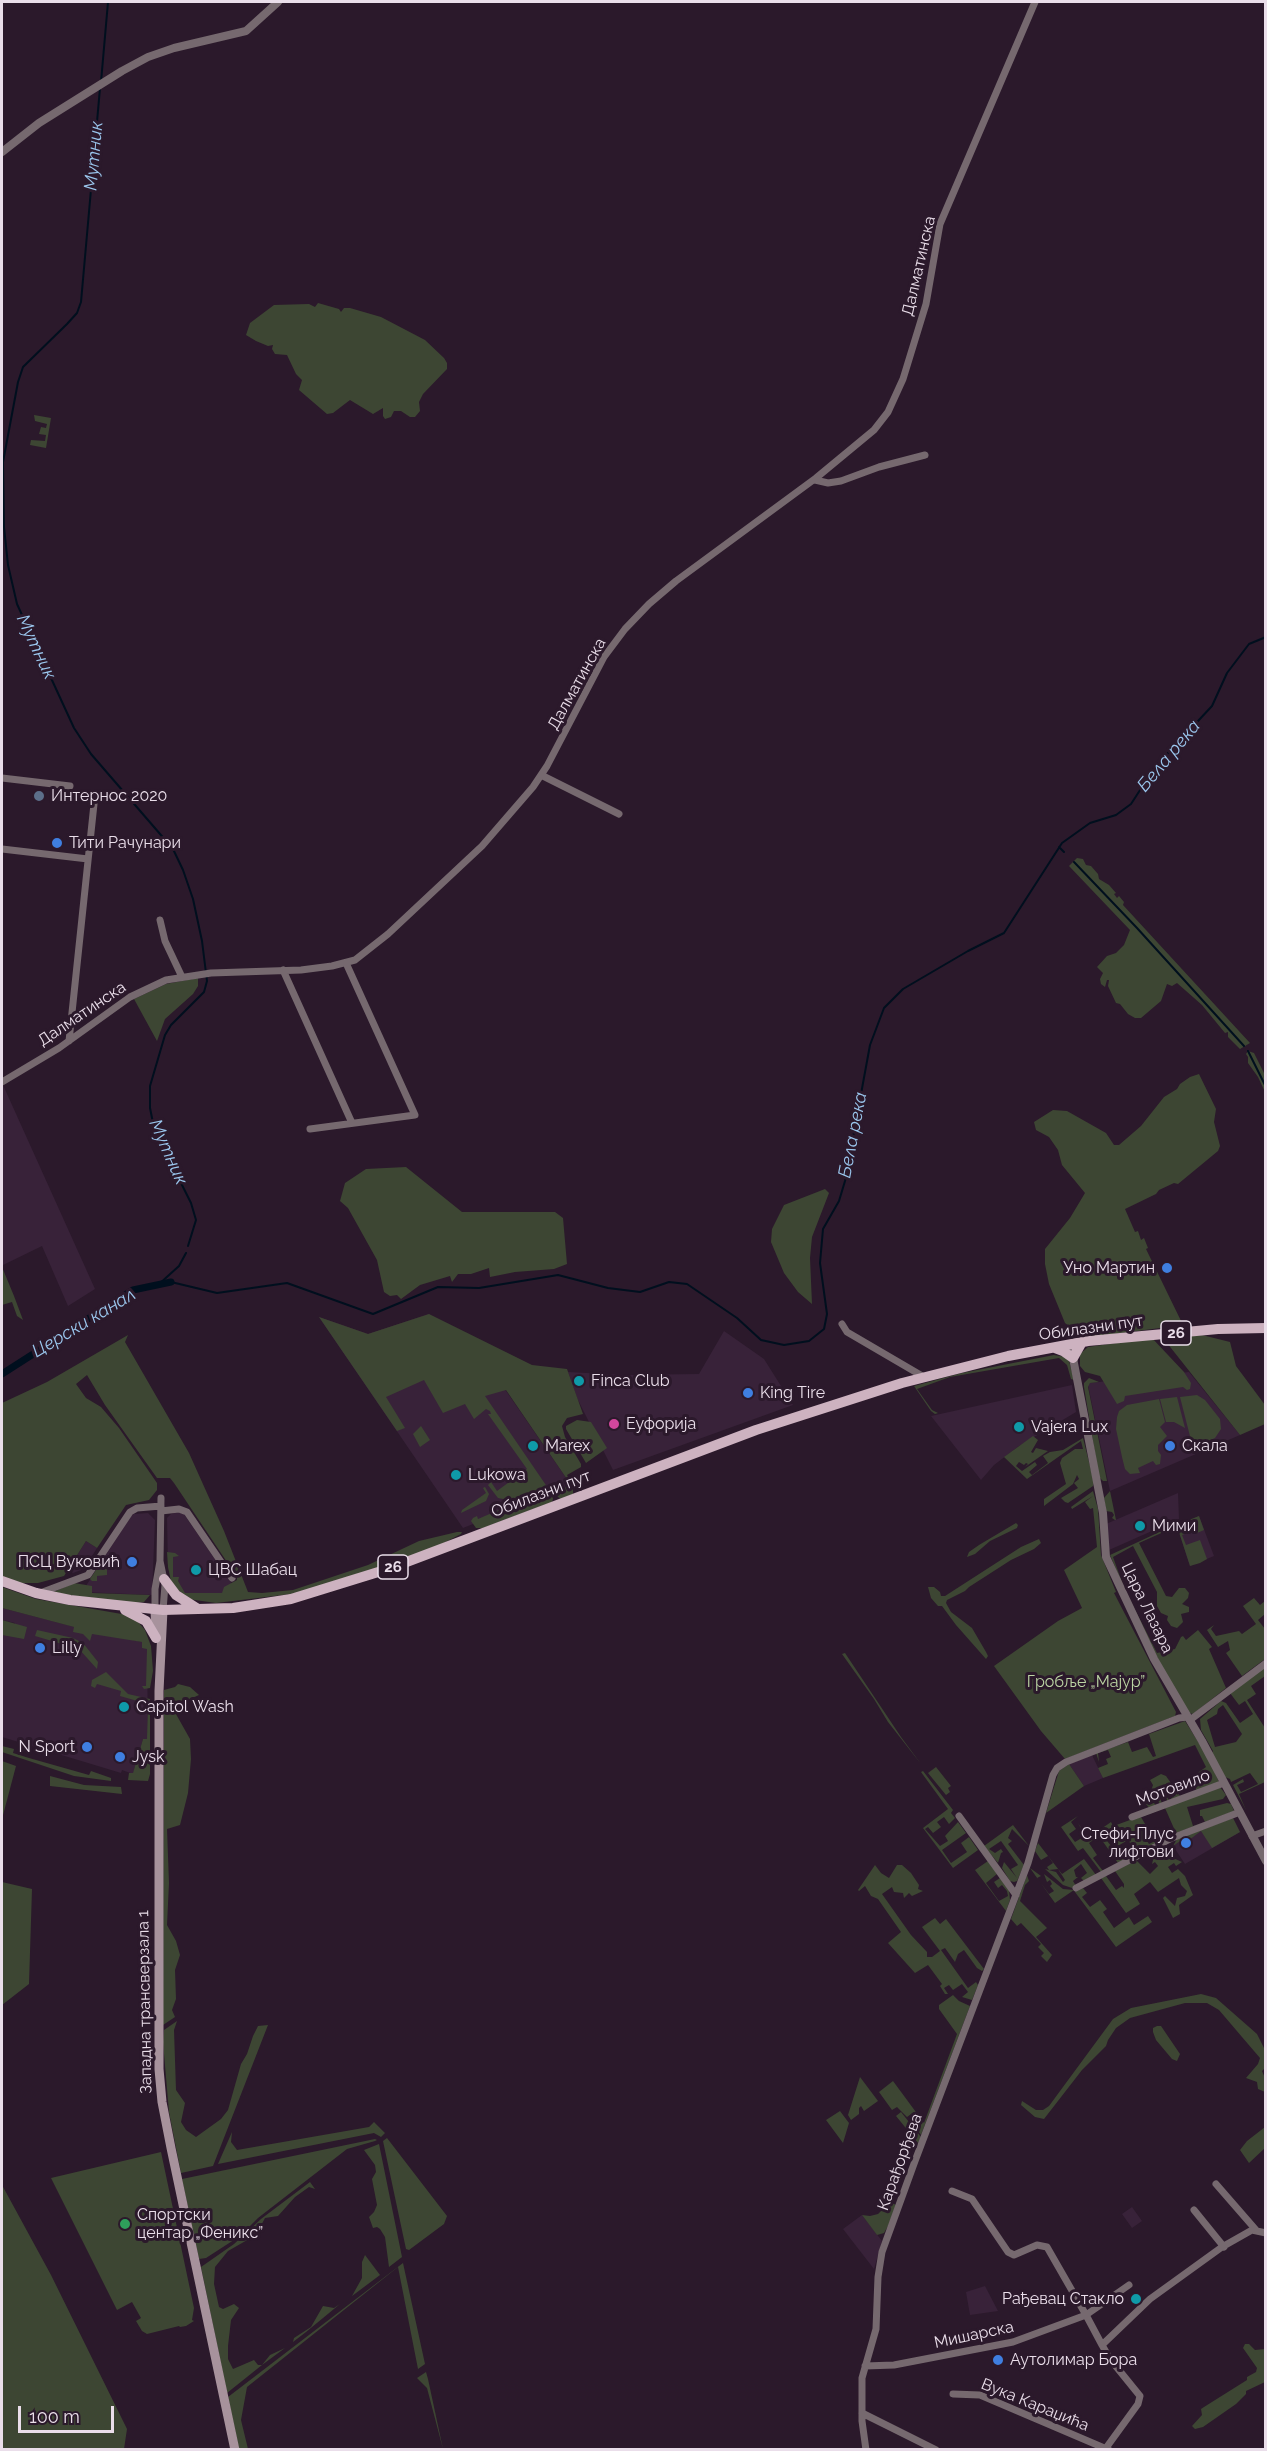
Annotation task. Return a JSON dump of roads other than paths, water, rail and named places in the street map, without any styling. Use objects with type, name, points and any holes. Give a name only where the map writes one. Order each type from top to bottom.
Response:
[{"type":"main road","name":"Обилазни пут","points":[[2,1581],[39,1594],[82,1602],[159,1609],[201,1610],[275,1602],[347,1583],[756,1430],[924,1377],[1082,1342],[1206,1330],[1266,1328]]},
{"type":"main road","points":[[1054,1348],[1064,1351],[1073,1358],[1082,1342]]},
{"type":"main road","points":[[164,1579],[176,1595],[201,1610]]},
{"type":"main road","points":[[111,1605],[141,1617],[156,1638]]},
{"type":"main road","name":"Западна трансверзала 1","points":[[159,1609],[156,1638],[160,1654],[159,2069],[162,2102],[171,2148],[235,2450]]},
{"type":"main road","name":"Западна трансверзала 1","points":[[159,1609],[163,1644],[160,1654]]},
{"type":"street","points":[[2,152],[39,123],[147,57],[174,48],[246,31],[278,2]]},
{"type":"street","name":"Далматинска","points":[[2,1082],[69,1041],[130,997],[165,980],[199,974],[283,970],[346,963],[363,955],[482,846],[541,775],[604,657],[625,629],[676,581],[815,480],[874,430],[896,400],[926,304],[940,224],[1035,2]]},
{"type":"street","points":[[815,480],[835,483],[879,466],[925,455]]},
{"type":"street","points":[[541,775],[619,814]]},
{"type":"street","points":[[2,778],[70,786]]},
{"type":"street","points":[[69,1041],[94,804]]},
{"type":"street","points":[[2,849],[88,859]]},
{"type":"street","points":[[160,920],[165,940],[182,977]]},
{"type":"street","points":[[310,1129],[415,1115],[346,963]]},
{"type":"street","points":[[283,970],[352,1123]]},
{"type":"street","points":[[842,1324],[847,1332],[924,1377]]},
{"type":"street","name":"Цара Лазара","points":[[1070,1345],[1103,1513],[1106,1557],[1134,1619],[1266,1862]]},
{"type":"street","points":[[159,1609],[155,1588],[160,1561],[161,1505]]},
{"type":"street","points":[[39,1594],[88,1575],[130,1512],[138,1508],[161,1505],[187,1512],[232,1578]]},
{"type":"street","points":[[159,1609],[164,1579],[160,1561]]},
{"type":"street","points":[[1189,1719],[1266,1663]]},
{"type":"street","name":"Карађорђева","points":[[866,2450],[862,2413],[862,2378],[876,2329],[878,2277],[882,2252],[1016,1895],[1031,1853],[1047,1793],[1058,1768],[1066,1762],[1179,1718],[1189,1719]]},
{"type":"street","name":"Мотовило","points":[[1132,1817],[1224,1783]]},
{"type":"street","points":[[1076,1888],[1172,1838],[1240,1812]]},
{"type":"street","points":[[959,1816],[1016,1895]]},
{"type":"street","points":[[1252,1836],[1266,1831]]},
{"type":"street","points":[[1216,2184],[1256,2230],[1266,2233]]},
{"type":"street","points":[[952,2191],[972,2199],[1008,2252],[1014,2255],[1037,2245],[1047,2247],[1102,2345],[1150,2300],[1224,2247],[1256,2230]]},
{"type":"street","points":[[1194,2210],[1224,2247]]},
{"type":"street","name":"Мишарска","points":[[865,2366],[894,2365],[1013,2342],[1086,2315],[1129,2284]]},
{"type":"street","name":"Вука Караџића","points":[[953,2394],[980,2395],[1108,2449],[1138,2404],[1140,2396],[1110,2359],[1102,2345]]},
{"type":"street","points":[[862,2413],[936,2450]]},
{"type":"waterway","name":"Мутник","points":[[101,82],[108,2]]},
{"type":"waterway","name":"Мутник","points":[[100,88],[81,302],[77,313],[23,367],[18,382],[3,462],[4,527],[8,565],[17,604],[74,728],[91,754],[173,849],[193,899],[202,941],[207,981],[204,992],[171,1025],[165,1035],[150,1086],[153,1123],[191,1203],[196,1220],[188,1246]]},
{"type":"waterway","name":"Бела река","points":[[171,1282],[217,1293],[287,1283],[373,1314],[438,1287],[479,1288],[558,1275],[608,1288],[640,1292],[669,1282],[687,1284],[737,1318],[761,1340],[784,1345],[809,1341],[824,1329],[827,1314],[820,1263],[823,1229],[839,1201],[845,1181],[870,1045],[884,1008],[903,989],[1004,933],[1062,843],[1090,823],[1116,815],[1131,804],[1155,767],[1212,706],[1227,673],[1249,644],[1266,637]]},
{"type":"waterway","name":"Бела река","points":[[1059,847],[1064,852]]},
{"type":"waterway","points":[[1074,862],[1244,1046]]},
{"type":"waterway","points":[[1248,1051],[1266,1087]]},
{"type":"waterway","name":"Мутник","points":[[158,1285],[179,1266],[186,1253]]},
{"type":"waterway","name":"Церски канал","points":[[2,1374],[133,1290],[171,1282]]},
{"type":"place","name":"Интернос 2020","points":[[39,796]]},
{"type":"place","name":"Тити Рачунари","points":[[57,843]]},
{"type":"place","name":"Уно Мартин","points":[[1167,1268]]},
{"type":"place","name":"Finca Club","points":[[579,1381]]},
{"type":"place","name":"King Tire","points":[[748,1393]]},
{"type":"place","name":"Еуфорија","points":[[614,1424]]},
{"type":"place","name":"Vajera Lux","points":[[1019,1427]]},
{"type":"place","name":"Marex","points":[[533,1446]]},
{"type":"place","name":"Скала","points":[[1170,1446]]},
{"type":"place","name":"Lukowa","points":[[456,1475]]},
{"type":"place","name":"Мими","points":[[1140,1526]]},
{"type":"place","name":"ПСЦ Вуковић","points":[[132,1562]]},
{"type":"place","name":"ЦВС Шабац","points":[[196,1570]]},
{"type":"place","name":"Lilly","points":[[40,1648]]},
{"type":"place","name":"Capitol Wash","points":[[124,1707]]},
{"type":"place","name":"N Sport","points":[[87,1747]]},
{"type":"place","name":"Jysk","points":[[120,1757]]},
{"type":"place","name":"Стефи-Плус лифтови","points":[[1186,1843]]},
{"type":"place","name":"Спортски центар „Феникс”","points":[[125,2224]]},
{"type":"place","name":"Рађевац Стакло","points":[[1136,2299]]},
{"type":"place","name":"Аутолимар Бора","points":[[998,2360]]},
{"type":"park label","name":"Гробље „Мајур”","points":[[1086,1682]]}]
